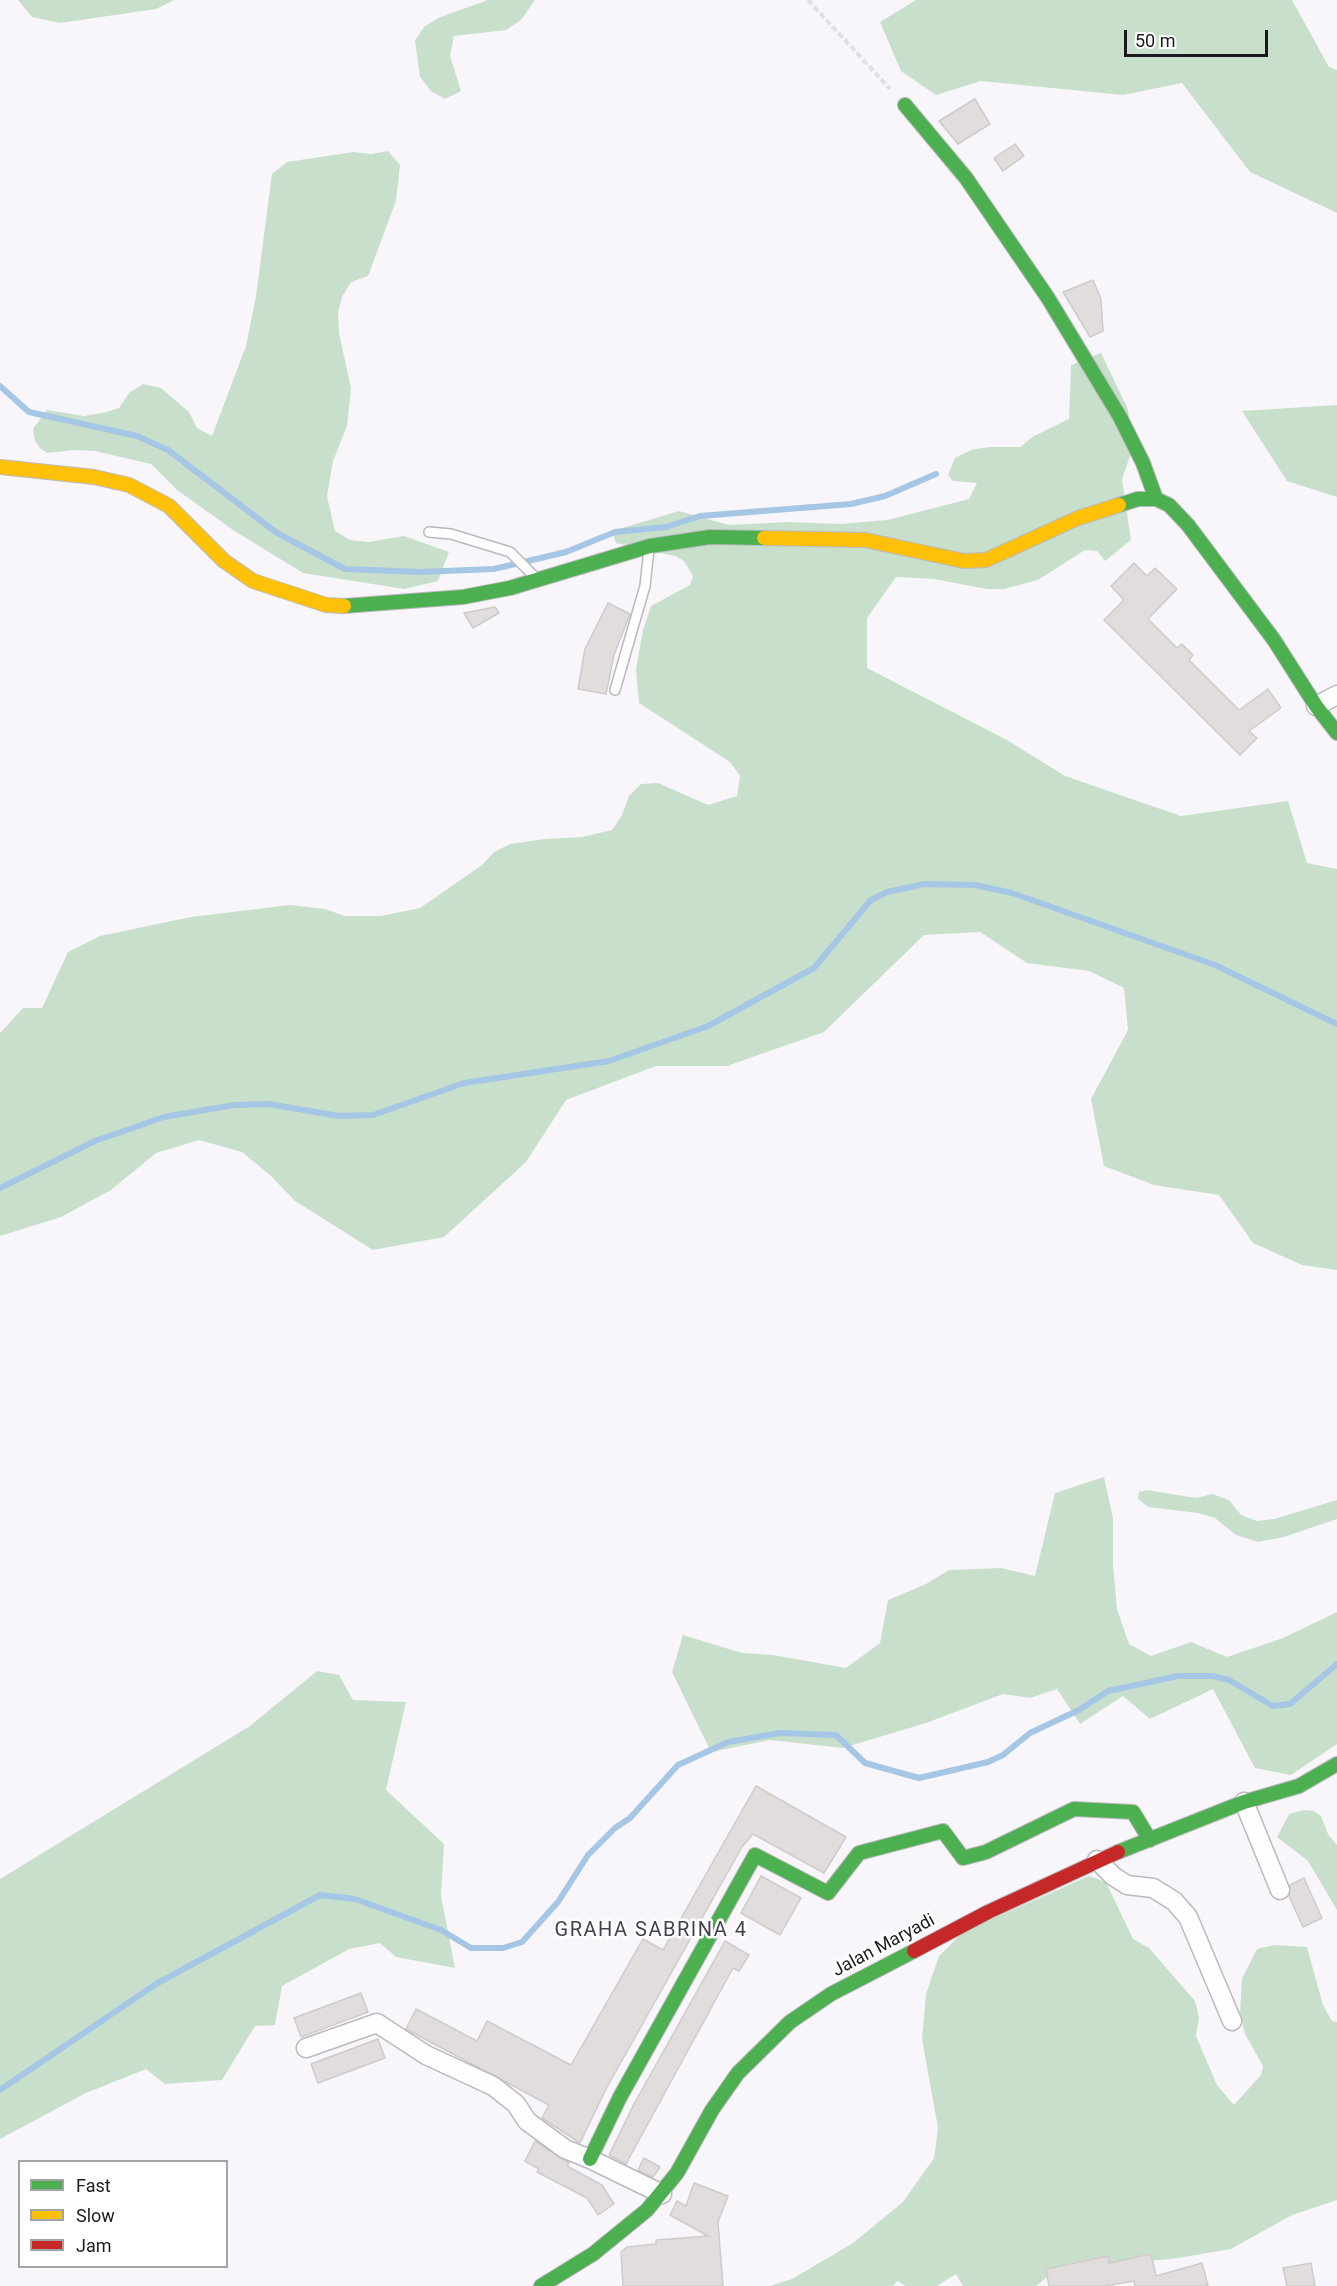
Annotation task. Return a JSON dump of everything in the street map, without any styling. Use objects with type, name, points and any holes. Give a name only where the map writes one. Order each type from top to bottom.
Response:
[{"type":"street","points":[[905,105],[966,178],[1048,298],[1120,417],[1143,463],[1156,499]]},
{"type":"street","points":[[0,467],[94,477],[129,485],[169,506],[224,561],[253,581],[326,605],[354,607],[463,597],[534,575],[650,546],[710,537],[865,540],[964,561],[986,561],[1078,519],[1138,499],[1156,499],[1169,505],[1188,525],[1274,640],[1316,706],[1337,733]]},
{"type":"street","points":[[1316,706],[1337,696]]},
{"type":"street","name":"Jalan Maryadi","points":[[541,2286],[620,2234],[662,2194],[738,2073],[790,2022],[831,1994],[988,1912],[1097,1860],[1244,1802],[1299,1786],[1337,1764]]},
{"type":"street","points":[[1244,1802],[1280,1890]]},
{"type":"street","points":[[590,2159],[620,2097],[755,1855],[828,1893],[859,1853],[943,1831],[963,1858],[986,1852],[1074,1809],[1133,1812],[1150,1840]]},
{"type":"street","points":[[1097,1860],[1113,1876],[1127,1885],[1153,1888],[1167,1897],[1188,1917],[1232,2021]]},
{"type":"street","points":[[306,2048],[377,2023],[426,2055],[493,2086],[516,2104],[527,2121],[565,2149],[662,2194]]},
{"type":"lane","points":[[429,532],[451,534],[510,552],[534,575]]},
{"type":"lane","points":[[615,690],[645,586],[650,546]]},
{"type":"path","points":[[808,0],[905,105]]},
{"type":"green space","points":[[18,0],[174,0],[156,9],[60,23],[32,17]]},
{"type":"green space","points":[[488,0],[535,0],[521,20],[506,30],[454,36],[450,56],[461,91],[445,99],[431,91],[420,77],[415,40],[424,27],[438,18]]},
{"type":"green space","points":[[916,0],[1292,0],[1329,67],[1337,70],[1337,213],[1250,172],[1182,83],[1123,95],[981,81],[936,95],[901,71],[880,22]]},
{"type":"green space","points":[[388,151],[400,165],[396,201],[368,276],[351,282],[342,297],[338,313],[339,333],[351,388],[347,426],[333,461],[327,496],[335,531],[350,540],[369,542],[404,536],[449,552],[438,581],[404,589],[303,573],[233,530],[177,490],[151,464],[95,451],[74,450],[47,453],[40,448],[35,441],[33,429],[47,410],[84,416],[107,412],[119,408],[129,393],[143,384],[161,388],[189,412],[197,428],[212,436],[246,346],[256,296],[272,174],[287,162],[353,152],[371,154]]},
{"type":"green space","points":[[1101,353],[1128,409],[1132,450],[1122,479],[1131,540],[1105,561],[1097,551],[1085,550],[1038,580],[1004,589],[987,589],[934,579],[896,577],[867,618],[867,668],[1007,740],[1065,776],[1181,816],[1288,801],[1307,863],[1337,869],[1337,1270],[1302,1265],[1253,1243],[1219,1195],[1154,1185],[1104,1166],[1091,1099],[1128,1030],[1124,988],[1089,971],[1027,963],[980,932],[924,935],[824,1032],[727,1066],[656,1066],[566,1100],[526,1162],[444,1237],[373,1250],[295,1201],[270,1175],[242,1152],[199,1140],[156,1153],[111,1190],[61,1217],[0,1236],[0,1033],[23,1008],[42,1008],[68,952],[100,936],[191,917],[290,905],[325,909],[345,916],[381,916],[420,908],[482,865],[494,852],[510,844],[582,837],[612,830],[622,815],[629,796],[641,784],[658,783],[708,805],[737,796],[740,776],[730,762],[639,703],[636,669],[643,630],[651,606],[690,585],[693,576],[684,561],[675,556],[616,543],[612,531],[679,511],[729,525],[789,522],[840,524],[887,520],[969,499],[977,483],[953,481],[948,475],[955,458],[971,450],[989,447],[1020,447],[1034,436],[1069,419],[1071,365]]},
{"type":"green space","points":[[1337,405],[1337,497],[1287,481],[1242,411]]},
{"type":"green space","points":[[1104,1477],[1113,1518],[1113,1564],[1117,1609],[1129,1644],[1151,1656],[1191,1642],[1227,1657],[1283,1638],[1337,1612],[1337,1744],[1291,1775],[1255,1768],[1213,1689],[1150,1719],[1123,1696],[1080,1724],[1057,1689],[1030,1698],[1003,1694],[926,1723],[843,1748],[770,1740],[711,1752],[672,1672],[683,1635],[742,1653],[773,1655],[846,1668],[880,1643],[888,1600],[926,1584],[949,1570],[1001,1568],[1035,1576],[1055,1493]]},
{"type":"green space","points":[[1147,1490],[1196,1498],[1212,1494],[1229,1500],[1241,1515],[1257,1521],[1274,1519],[1337,1500],[1337,1519],[1284,1537],[1258,1542],[1236,1535],[1215,1518],[1198,1513],[1148,1507],[1138,1499],[1139,1492]]},
{"type":"green space","points":[[317,1671],[339,1675],[353,1700],[406,1702],[386,1790],[444,1844],[441,1896],[455,1968],[396,1957],[380,1943],[349,1949],[282,1986],[275,2025],[255,2026],[222,2080],[165,2084],[146,2069],[86,2093],[0,2139],[0,1879],[250,1726]]},
{"type":"green space","points":[[1304,1810],[1314,1811],[1321,1816],[1328,1834],[1337,1845],[1337,1910],[1308,1861],[1277,1837],[1289,1814]]},
{"type":"green space","points":[[1089,1876],[1106,1882],[1133,1939],[1149,1948],[1195,2001],[1199,2018],[1196,2036],[1217,2085],[1234,2105],[1261,2075],[1263,2066],[1245,2034],[1240,2013],[1242,1979],[1257,1949],[1274,1945],[1307,1947],[1323,2005],[1332,2021],[1337,2022],[1337,2200],[1292,2215],[1231,2249],[1172,2259],[1059,2267],[1036,2286],[963,2286],[956,2274],[937,2286],[906,2286],[897,2281],[893,2286],[770,2286],[792,2279],[853,2243],[903,2202],[934,2158],[938,2128],[922,2039],[926,1994],[939,1956],[963,1932]]},
{"type":"building","points":[[975,99],[990,124],[958,144],[939,121]]},
{"type":"building","points":[[1015,144],[1024,156],[1003,171],[994,158]]},
{"type":"building","points":[[1093,280],[1101,299],[1103,331],[1090,337],[1063,292]]},
{"type":"building","points":[[1134,563],[1147,576],[1155,568],[1177,589],[1148,619],[1177,648],[1182,644],[1193,655],[1189,660],[1239,710],[1268,689],[1281,708],[1249,731],[1257,738],[1240,755],[1104,620],[1124,600],[1111,586]]},
{"type":"building","points":[[608,603],[630,614],[614,655],[606,694],[578,689],[585,649]]},
{"type":"building","points":[[495,607],[499,613],[473,628],[464,613]]},
{"type":"building","points":[[756,1786],[846,1837],[824,1873],[753,1834],[742,1847],[606,2089],[580,2143],[542,2118],[549,2105],[406,2029],[416,2009],[477,2041],[487,2021],[571,2065],[643,1939],[663,1950]]},
{"type":"building","points":[[761,1876],[801,1898],[780,1935],[741,1913]]},
{"type":"building","points":[[1304,1878],[1322,1918],[1303,1927],[1289,1896],[1290,1885]]},
{"type":"building","points":[[725,1941],[749,1955],[739,1971],[733,1968],[626,2164],[609,2155],[634,2104]]},
{"type":"building","points":[[361,1993],[368,2012],[301,2037],[294,2018]]},
{"type":"building","points":[[378,2039],[385,2058],[318,2083],[311,2064]]},
{"type":"building","points":[[535,2141],[569,2163],[567,2166],[602,2185],[614,2204],[598,2215],[587,2198],[537,2172],[539,2169],[525,2161]]},
{"type":"building","points":[[644,2158],[660,2167],[653,2177],[638,2170]]},
{"type":"building","points":[[694,2183],[728,2196],[718,2222],[723,2286],[623,2286],[621,2252],[627,2247],[656,2244],[656,2240],[708,2236],[670,2215],[677,2201],[686,2206]]},
{"type":"building","points":[[1151,2254],[1156,2276],[1202,2263],[1208,2286],[1135,2286],[1134,2281],[1105,2286],[1049,2286],[1046,2269],[1108,2256],[1109,2263]]},
{"type":"building","points":[[1311,2263],[1315,2286],[1287,2286],[1283,2268]]},
{"type":"waterway","points":[[0,386],[29,412],[137,436],[168,450],[277,533],[345,569],[420,572],[494,569],[566,552],[615,532],[666,527],[700,516],[851,504],[885,496],[936,474]]},
{"type":"waterway","points":[[0,1188],[95,1141],[164,1117],[234,1105],[268,1104],[339,1116],[373,1115],[464,1083],[609,1061],[708,1026],[814,968],[871,900],[887,892],[924,884],[975,885],[1012,893],[1215,965],[1337,1024]]},
{"type":"waterway","points":[[0,2090],[156,1984],[320,1895],[355,1899],[441,1930],[471,1948],[503,1948],[522,1942],[558,1902],[588,1855],[615,1828],[630,1818],[678,1765],[728,1742],[780,1733],[836,1735],[865,1763],[919,1778],[988,1762],[1003,1755],[1030,1733],[1079,1710],[1108,1691],[1178,1676],[1213,1676],[1229,1680],[1273,1706],[1290,1704],[1337,1664]]},
{"type":"traffic: fast","points":[[905,105],[966,178],[1048,298],[1120,417],[1143,463],[1156,499]]},
{"type":"traffic: fast","points":[[1119,505],[1138,499],[1156,499],[1169,505],[1188,525],[1274,640],[1316,706],[1337,733]]},
{"type":"traffic: fast","points":[[344,606],[463,597],[510,588],[650,546],[710,537],[764,538]]},
{"type":"traffic: fast","points":[[1118,1852],[1244,1802],[1299,1786],[1337,1764]]},
{"type":"traffic: fast","points":[[590,2159],[620,2097],[755,1855],[828,1893],[859,1853],[943,1831],[963,1858],[986,1852],[1074,1809],[1133,1812],[1150,1840]]},
{"type":"traffic: fast","points":[[541,2286],[593,2254],[647,2210],[677,2173],[712,2110],[738,2073],[790,2022],[831,1994],[914,1951]]},
{"type":"traffic: slow","points":[[0,467],[94,477],[129,485],[169,506],[224,561],[253,581],[326,605],[344,606]]},
{"type":"traffic: slow","points":[[764,538],[865,540],[964,561],[986,560],[1078,518],[1119,505]]},
{"type":"traffic: jam","points":[[914,1951],[988,1912],[1118,1852]]},
{"type":"district","name":"GRAHA SABRINA 4","points":[[651,1931]]}]
